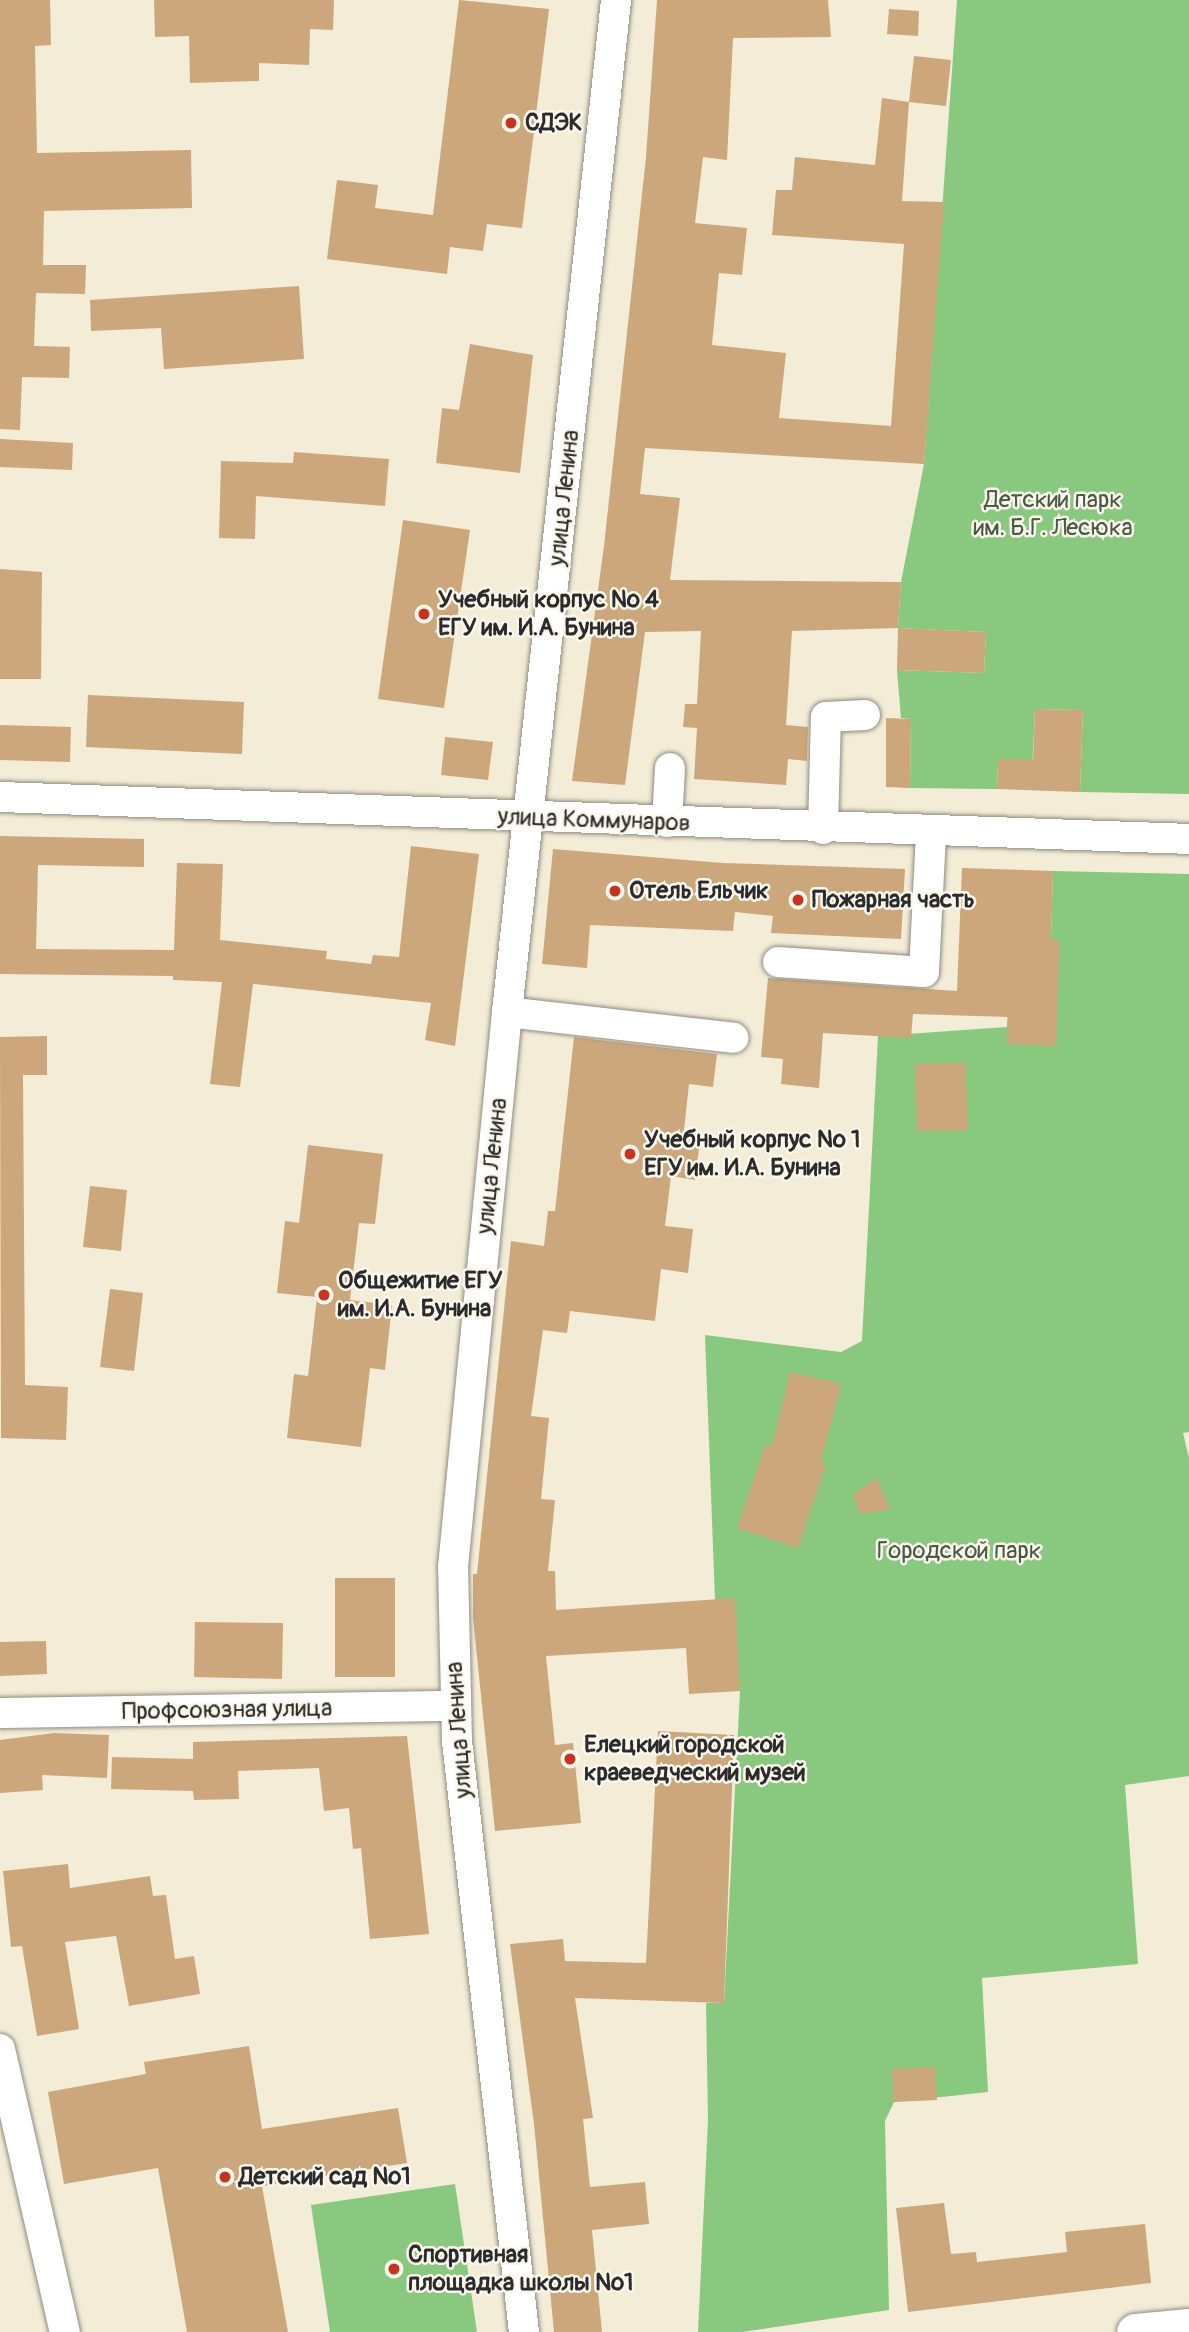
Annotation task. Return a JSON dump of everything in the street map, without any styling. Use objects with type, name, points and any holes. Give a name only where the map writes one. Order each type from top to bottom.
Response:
[{"type":"main road","points":[[1135,2332],[1189,2327]]},
{"type":"street","name":"улица Ленина","points":[[524,2332],[455,1706],[453,1567],[507,1012],[616,0]]},
{"type":"street","points":[[823,829],[826,717],[865,715]]},
{"type":"street","points":[[667,822],[670,768]]},
{"type":"street","name":"улица Коммунаров","points":[[0,797],[823,829],[1189,839]]},
{"type":"street","points":[[778,962],[924,972],[930,832]]},
{"type":"street","points":[[507,1012],[734,1038]]},
{"type":"street","name":"Профсоюзная улица","points":[[0,1713],[455,1706]]},
{"type":"street","points":[[0,2049],[65,2332]]},
{"type":"green space","name":"Детский парк им. Б.Г. Лесюка","points":[[957,0],[1189,0],[1189,794],[1080,792],[1083,710],[1035,709],[1032,773],[998,760],[997,789],[910,788],[911,719],[901,718],[897,670],[984,673],[986,632],[898,628],[901,582],[924,464]]},
{"type":"green space","name":"Городской парк","points":[[1053,871],[1189,874],[1189,1432],[1183,1433],[1189,1458],[1189,1776],[1125,1785],[1138,1964],[982,1978],[988,2092],[894,2102],[885,2121],[889,2310],[742,2332],[698,2332],[708,2120],[706,2003],[724,2003],[740,1691],[715,1600],[705,1335],[841,1352],[862,1341],[878,1036],[1007,1027],[1011,939],[1051,940]]},
{"type":"green space","name":"Спортивная площадка школы №1","points":[[455,2184],[477,2332],[330,2332],[311,2205]]},
{"type":"building","points":[[0,0],[50,0],[51,45],[35,46],[37,153],[191,150],[192,208],[44,211],[43,265],[86,265],[85,294],[36,293],[34,346],[70,347],[69,378],[22,377],[20,430],[0,429]]},
{"type":"building","points":[[154,0],[334,0],[333,30],[310,29],[309,65],[259,63],[259,81],[190,83],[189,36],[155,37]]},
{"type":"building","points":[[459,0],[549,9],[522,228],[487,224],[483,251],[450,247],[447,274],[327,259],[337,180],[378,185],[375,208],[433,215]]},
{"type":"building","points":[[657,0],[828,0],[831,37],[733,38],[727,160],[703,157],[695,223],[747,228],[742,275],[719,273],[712,345],[786,353],[779,418],[891,426],[904,244],[772,235],[776,190],[792,190],[795,157],[875,165],[882,98],[909,102],[902,201],[944,202],[924,464],[645,448],[640,494],[680,498],[670,580],[901,582],[898,628],[792,631],[786,725],[808,727],[807,761],[788,759],[786,785],[694,779],[697,728],[683,727],[685,704],[697,704],[701,631],[645,632],[625,785],[572,781],[604,546],[646,157]]},
{"type":"building","points":[[889,9],[919,11],[918,36],[887,34]]},
{"type":"building","points":[[914,56],[951,60],[946,106],[909,102]]},
{"type":"building","points":[[299,286],[304,359],[164,369],[161,328],[91,331],[90,300]]},
{"type":"building","points":[[470,344],[533,355],[520,473],[436,463],[442,408],[459,410]]},
{"type":"building","points":[[0,439],[73,443],[72,470],[0,467]]},
{"type":"building","points":[[294,452],[389,459],[385,506],[256,496],[255,539],[219,538],[221,461],[293,463]]},
{"type":"building","name":"Учебный корпус № 4 ЕГУ им. И.А. Бунина","points":[[403,520],[470,530],[444,708],[378,699]]},
{"type":"building","points":[[0,569],[42,572],[41,679],[0,679]]},
{"type":"building","points":[[898,628],[986,632],[984,673],[897,670]]},
{"type":"building","points":[[88,695],[244,702],[242,754],[86,747]]},
{"type":"building","points":[[1035,709],[1083,710],[1080,792],[997,789],[998,759],[1033,760]]},
{"type":"building","points":[[886,718],[911,719],[910,788],[886,787]]},
{"type":"building","points":[[0,725],[71,727],[70,762],[0,760]]},
{"type":"building","points":[[445,737],[493,742],[488,780],[441,775]]},
{"type":"building","points":[[0,836],[144,839],[144,867],[38,865],[36,949],[174,950],[177,863],[223,864],[220,940],[327,951],[326,959],[371,964],[373,955],[399,957],[411,846],[479,854],[455,1046],[425,1040],[431,1003],[253,984],[240,1087],[210,1084],[222,982],[173,980],[173,976],[0,974]]},
{"type":"building","points":[[553,849],[723,863],[905,869],[901,939],[771,933],[773,916],[735,912],[733,931],[590,925],[587,968],[542,964]]},
{"type":"building","points":[[962,868],[1053,871],[1051,940],[1060,941],[1056,1046],[1007,1044],[1008,1017],[913,1014],[911,1038],[823,1033],[819,1088],[781,1084],[783,1059],[761,1057],[768,978],[957,991]]},
{"type":"building","points":[[47,1036],[47,1075],[23,1075],[25,1385],[68,1387],[66,1440],[1,1438],[0,1037]]},
{"type":"building","points":[[574,1037],[717,1054],[713,1087],[689,1084],[684,1130],[701,1132],[695,1180],[671,1176],[665,1226],[693,1229],[688,1273],[661,1269],[655,1321],[570,1311],[567,1333],[543,1330],[531,1416],[549,1418],[541,1499],[555,1500],[548,1571],[555,1571],[556,1610],[735,1598],[740,1691],[689,1694],[686,1648],[546,1656],[555,1745],[573,1743],[581,1823],[495,1831],[473,1618],[473,1574],[477,1574],[511,1241],[544,1246],[548,1211],[555,1211]]},
{"type":"building","points":[[965,1063],[968,1130],[917,1131],[915,1064]]},
{"type":"building","name":"Общежитие ЕГУ им. И.А. Бунина","points":[[308,1145],[383,1154],[375,1224],[359,1223],[350,1300],[392,1305],[385,1370],[370,1368],[361,1447],[287,1438],[294,1374],[308,1376],[317,1297],[277,1293],[285,1221],[299,1223]]},
{"type":"building","points":[[90,1186],[127,1190],[121,1251],[83,1247]]},
{"type":"building","points":[[110,1289],[143,1293],[134,1371],[100,1367]]},
{"type":"building","points":[[790,1372],[841,1384],[821,1462],[826,1464],[798,1548],[737,1528],[766,1444],[772,1446]]},
{"type":"building","points":[[877,1478],[890,1510],[860,1514],[853,1495]]},
{"type":"building","points":[[335,1578],[395,1578],[395,1677],[335,1677]]},
{"type":"building","points":[[195,1622],[283,1623],[282,1679],[194,1677]]},
{"type":"building","points":[[46,1641],[47,1674],[0,1676],[0,1642]]},
{"type":"building","points":[[658,1731],[734,1735],[724,2003],[575,1998],[593,2118],[583,2119],[590,2187],[645,2182],[649,2224],[592,2230],[602,2332],[554,2332],[534,2124],[510,1944],[563,1939],[565,1961],[646,1963]]},
{"type":"building","points":[[54,1733],[109,1735],[107,1778],[42,1775],[43,1790],[0,1793],[0,1740]]},
{"type":"building","points":[[407,1736],[429,1934],[370,1939],[361,1848],[353,1849],[349,1808],[324,1811],[319,1768],[238,1771],[239,1799],[194,1800],[193,1791],[111,1789],[112,1757],[193,1759],[193,1742]]},
{"type":"building","points":[[68,1864],[70,1888],[150,1876],[153,1896],[166,1895],[175,1959],[194,1956],[200,1994],[129,2006],[116,1936],[65,1942],[79,2029],[37,2036],[22,1946],[11,1947],[3,1871]]},
{"type":"building","points":[[249,2046],[262,2129],[398,2108],[407,2163],[262,2186],[288,2332],[187,2332],[158,2168],[64,2184],[48,2092],[146,2074],[144,2062]]},
{"type":"building","points":[[935,2067],[937,2100],[893,2102],[892,2069]]},
{"type":"building","points":[[944,2203],[951,2254],[976,2252],[977,2262],[1067,2252],[1065,2232],[1145,2224],[1151,2283],[908,2312],[896,2208]]},
{"type":"place","name":"СДЭК","points":[[511,123]]},
{"type":"place","name":"Учебный корпус № 4 ЕГУ им. И.А. Бунина","points":[[424,614]]},
{"type":"place","name":"Отель Ельчик","points":[[615,891]]},
{"type":"place","name":"Пожарная часть","points":[[798,900]]},
{"type":"place","name":"Учебный корпус № 1 ЕГУ им. И.А. Бунина","points":[[630,1154]]},
{"type":"place","name":"Общежитие ЕГУ им. И.А. Бунина","points":[[324,1295]]},
{"type":"place","name":"Елецкий городской краеведческий музей","points":[[570,1759]]},
{"type":"place","name":"Детский сад №1","points":[[225,2177]]},
{"type":"place","name":"Спортивная площадка школы №1","points":[[394,2269]]}]
